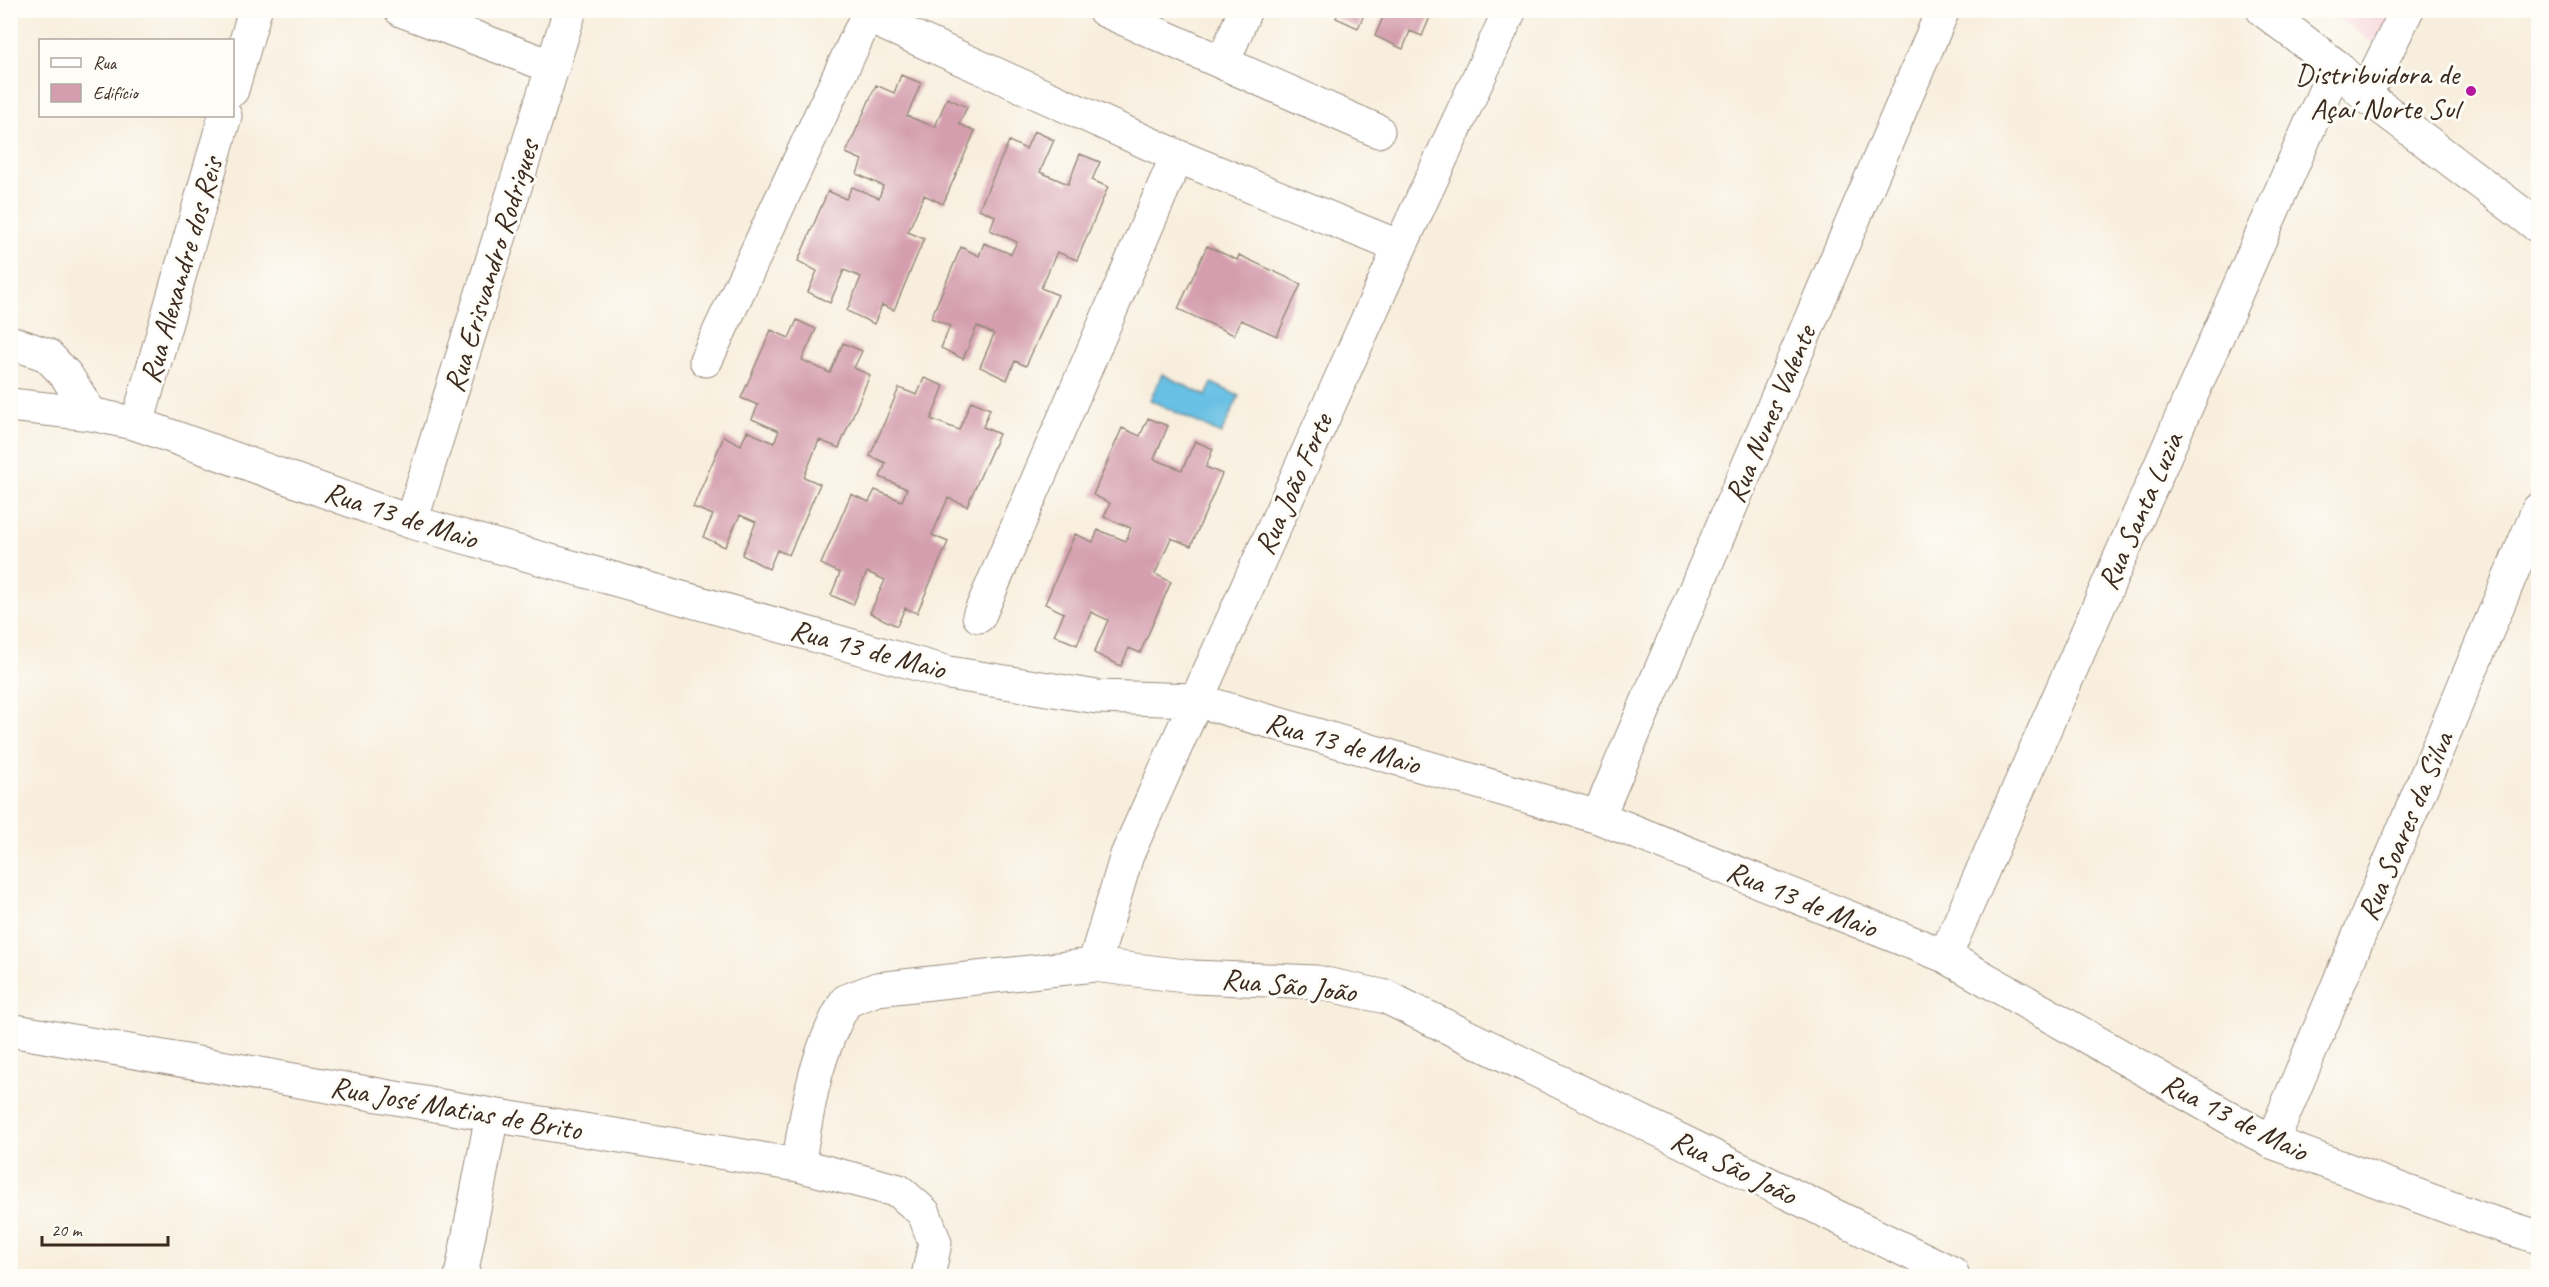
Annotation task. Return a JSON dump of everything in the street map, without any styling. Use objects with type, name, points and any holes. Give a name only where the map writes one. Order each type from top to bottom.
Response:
[{"type":"street","points":[[234,83],[255,10]]},
{"type":"street","points":[[401,10],[553,67]]},
{"type":"street","name":"Rua Erisvandro Rodrigues","points":[[411,522],[570,10]]},
{"type":"street","points":[[1104,10],[1378,131]]},
{"type":"street","points":[[1222,63],[1245,10]]},
{"type":"street","name":"Rua João Forte","points":[[1094,965],[1127,855],[1400,247],[1510,10]]},
{"type":"street","name":"Rua Nunes Valente","points":[[1598,817],[1943,10]]},
{"type":"street","points":[[2263,10],[2336,66],[2365,95],[2538,226]]},
{"type":"street","points":[[2365,95],[2407,10]]},
{"type":"street","points":[[706,360],[861,13],[1177,156],[1400,247]]},
{"type":"street","name":"Rua Santa Luzia","points":[[1945,956],[2336,66]]},
{"type":"street","name":"Rua Alexandre dos Reis","points":[[137,424],[225,117]]},
{"type":"street","points":[[979,616],[1177,156]]},
{"type":"street","points":[[10,342],[46,355],[66,375],[91,414]]},
{"type":"street","name":"Rua 13 de Maio","points":[[10,405],[91,414],[137,424],[411,522],[949,673],[1097,697],[1196,700],[1598,817],[1945,956],[2272,1142],[2481,1219],[2538,1237]]},
{"type":"street","name":"Rua Soares da Silva","points":[[2272,1142],[2538,510]]},
{"type":"street","name":"Rua São João","points":[[798,1165],[815,1073],[829,1031],[846,1001],[877,989],[1094,965],[1193,977],[1316,982],[1386,997],[1952,1272]]},
{"type":"street","name":"Rua José Matias de Brito","points":[[10,1030],[492,1115],[798,1165],[899,1191],[924,1213],[935,1243],[928,1276]]},
{"type":"street","points":[[461,1276],[492,1115]]},
{"type":"shaded area","points":[[2329,11],[2396,11],[2385,36],[2370,41]]},
{"type":"water","points":[[1162,374],[1206,396],[1212,383],[1239,396],[1221,434],[1150,400]]},
{"type":"building","points":[[1340,10],[1366,10],[1358,28],[1336,18]]},
{"type":"building","points":[[1386,10],[1433,10],[1422,36],[1410,31],[1403,49],[1375,36]]},
{"type":"building","points":[[901,75],[921,83],[907,116],[935,127],[947,98],[967,107],[959,124],[975,131],[943,204],[924,195],[908,232],[924,239],[894,310],[882,305],[874,324],[847,311],[861,277],[844,270],[830,303],[808,292],[817,271],[798,261],[828,191],[846,199],[852,187],[879,198],[883,186],[857,174],[862,160],[846,153],[876,85],[894,93]]},
{"type":"building","points":[[1034,131],[1054,140],[1040,172],[1068,184],[1080,154],[1100,162],[1092,180],[1108,187],[1077,260],[1057,252],[1041,288],[1058,295],[1026,366],[1015,361],[1007,380],[980,367],[994,334],[977,326],[963,359],[941,348],[950,326],[931,318],[961,247],[979,256],[984,243],[1011,254],[1017,242],[990,230],[995,216],[979,209],[1009,141],[1026,149]]},
{"type":"building","points":[[1207,246],[1237,260],[1239,255],[1301,284],[1277,336],[1241,320],[1234,335],[1178,309]]},
{"type":"building","points":[[797,320],[816,329],[802,360],[830,373],[843,343],[862,351],[854,368],[870,375],[839,448],[819,440],[804,477],[820,484],[789,555],[777,550],[769,569],[742,555],[756,522],[740,515],[725,547],[703,537],[713,515],[693,507],[724,436],[741,445],[747,431],[774,443],[779,431],[752,419],[758,405],[741,398],[771,330],[789,338]]},
{"type":"building","points":[[924,378],[944,386],[931,419],[959,430],[971,401],[990,409],[983,427],[999,434],[967,506],[948,498],[932,535],[948,542],[917,613],[905,608],[897,626],[870,613],[885,580],[867,572],[853,605],[831,595],[840,573],[821,564],[851,494],[869,502],[875,490],[902,501],[907,489],[880,477],[886,463],[870,456],[899,388],[917,395]]},
{"type":"building","points":[[1148,418],[1168,426],[1154,459],[1182,470],[1195,441],[1213,449],[1206,467],[1222,474],[1191,546],[1171,538],[1155,574],[1171,582],[1140,653],[1129,648],[1121,666],[1094,653],[1108,620],[1091,612],[1077,645],[1054,635],[1064,613],[1045,604],[1075,534],[1093,542],[1098,530],[1126,541],[1131,528],[1104,517],[1110,503],[1093,495],[1122,428],[1140,436]]},
{"type":"place","name":"Distribuidora de Açaí Norte Sul","points":[[2471,91]]}]
